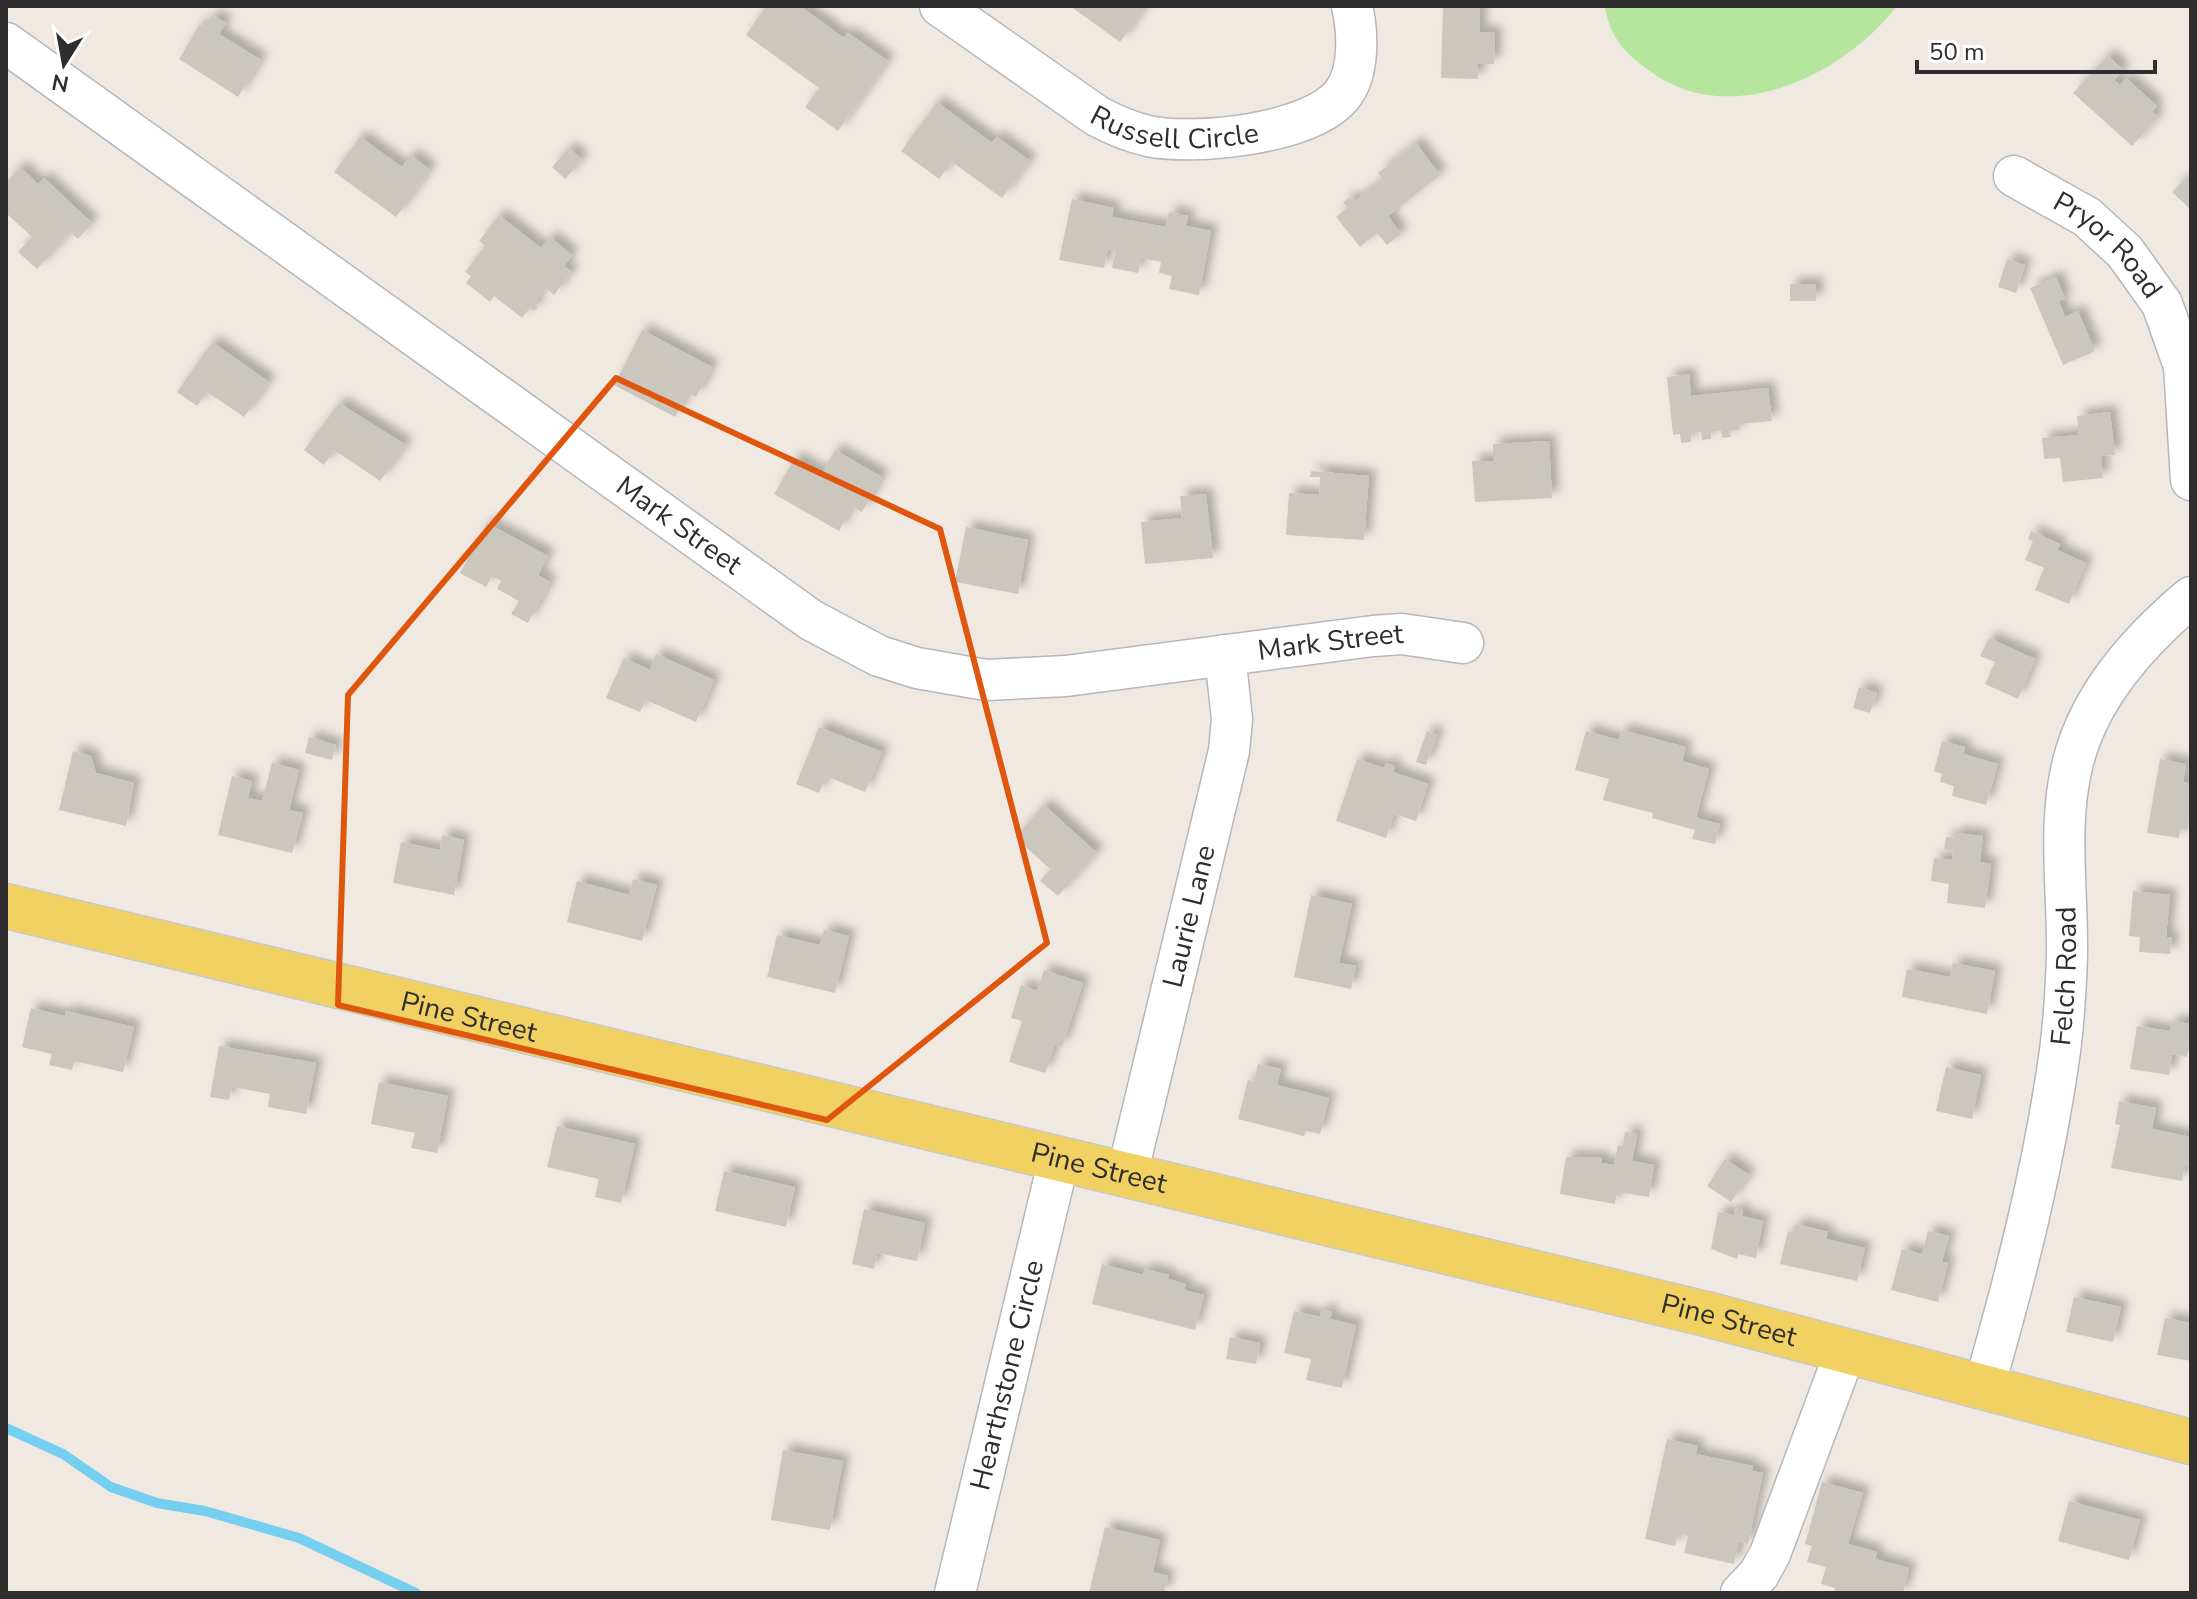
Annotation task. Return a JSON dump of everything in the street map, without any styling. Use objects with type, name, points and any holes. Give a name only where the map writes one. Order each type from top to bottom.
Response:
[{"type":"main road","name":"Pine Street","points":[[6,906],[1846,1350],[2191,1442]]},
{"type":"street","name":"Russell Circle","points":[[940,6],[1097,116],[1124,130],[1177,140],[1268,130],[1298,123],[1323,111],[1342,95],[1352,75],[1356,47],[1352,6]]},
{"type":"street","name":"Mark Street","points":[[6,43],[798,611],[844,639],[917,668],[986,680],[1066,676],[1402,634],[1463,643]]},
{"type":"street","name":"Pryor Road","points":[[2014,176],[2087,217],[2125,252],[2162,304],[2184,366],[2191,480]]},
{"type":"street","name":"Felch Road","points":[[1984,1387],[2021,1256],[2048,1131],[2058,1061],[2067,955],[2063,832],[2073,761],[2103,692],[2155,628],[2191,597]]},
{"type":"street","name":"Laurie Lane","points":[[1127,1175],[1229,751],[1232,719],[1225,655]]},
{"type":"street","name":"Hearthstone Circle","points":[[955,1593],[1059,1159]]},
{"type":"street","points":[[1741,1593],[1759,1574],[1770,1554],[1846,1350]]},
{"type":"highlighted area","points":[[616,378],[940,529],[1047,943],[827,1120],[338,1005],[348,695]]},
{"type":"green space","points":[[1605,6],[1897,6],[1846,55],[1814,74],[1781,88],[1746,95],[1712,95],[1678,87],[1639,63],[1614,35]]},
{"type":"building","points":[[766,6],[800,6],[844,38],[848,33],[888,61],[838,131],[805,107],[819,88],[746,35]]},
{"type":"building","points":[[1070,6],[1142,6],[1145,8],[1120,42]]},
{"type":"building","points":[[1443,6],[1480,6],[1480,32],[1495,33],[1494,64],[1478,64],[1478,79],[1441,78]]},
{"type":"building","points":[[212,15],[226,23],[219,34],[261,60],[238,97],[179,59],[200,24],[205,27]]},
{"type":"building","points":[[2108,55],[2123,70],[2114,80],[2120,85],[2126,78],[2157,106],[2152,112],[2158,117],[2132,146],[2073,93]]},
{"type":"building","points":[[937,102],[992,143],[997,137],[1030,161],[1002,198],[952,162],[939,179],[901,151]]},
{"type":"building","points":[[360,137],[402,167],[411,155],[430,170],[396,217],[334,172]]},
{"type":"building","points":[[1416,143],[1440,175],[1388,216],[1401,234],[1387,245],[1377,233],[1360,247],[1336,217],[1347,208],[1343,202],[1350,197],[1354,202],[1383,179],[1378,173]]},
{"type":"building","points":[[569,148],[582,160],[565,179],[552,167]]},
{"type":"building","points":[[20,167],[38,184],[44,178],[92,223],[78,239],[71,232],[37,269],[18,252],[32,237],[6,213],[6,182]]},
{"type":"building","points":[[2191,173],[2191,210],[2172,192]]},
{"type":"building","points":[[1072,199],[1114,208],[1112,217],[1166,227],[1169,212],[1188,216],[1186,226],[1211,231],[1199,295],[1169,289],[1172,276],[1159,273],[1161,262],[1141,258],[1138,273],[1112,268],[1115,251],[1108,249],[1104,268],[1059,260]]},
{"type":"building","points":[[499,215],[541,248],[550,237],[572,255],[564,266],[572,272],[554,295],[546,288],[534,303],[538,307],[534,311],[530,308],[522,318],[494,296],[490,302],[466,283],[471,276],[465,272],[485,246],[479,241]]},
{"type":"building","points":[[2007,259],[2025,265],[2016,293],[1998,287]]},
{"type":"building","points":[[2056,277],[2065,299],[2059,301],[2065,317],[2078,311],[2095,351],[2063,365],[2030,288]]},
{"type":"building","points":[[1790,284],[1816,284],[1816,301],[1790,301]]},
{"type":"building","points":[[642,330],[712,367],[696,397],[688,393],[675,417],[614,385]]},
{"type":"building","points":[[212,342],[269,382],[244,417],[207,392],[197,406],[177,392]]},
{"type":"building","points":[[1689,374],[1691,396],[1768,388],[1772,421],[1739,424],[1740,430],[1730,431],[1731,437],[1722,438],[1721,431],[1711,432],[1711,439],[1702,440],[1701,432],[1691,433],[1691,442],[1681,443],[1680,434],[1673,435],[1667,377]]},
{"type":"building","points":[[339,403],[406,445],[380,481],[334,450],[324,465],[304,450]]},
{"type":"building","points":[[2110,412],[2115,455],[2101,456],[2103,478],[2063,482],[2060,458],[2044,459],[2042,438],[2079,435],[2077,416]]},
{"type":"building","points":[[1549,441],[1552,498],[1475,502],[1472,461],[1493,461],[1493,444]]},
{"type":"building","points":[[835,450],[882,477],[862,512],[852,507],[839,531],[774,494],[795,458],[822,474]]},
{"type":"building","points":[[1311,471],[1369,476],[1364,540],[1286,535],[1289,493],[1319,495],[1320,477],[1310,477]]},
{"type":"building","points":[[1206,494],[1213,558],[1145,564],[1141,522],[1182,518],[1180,496]]},
{"type":"building","points":[[487,523],[548,556],[538,575],[550,582],[528,623],[511,614],[519,601],[497,589],[501,581],[492,576],[486,587],[460,573]]},
{"type":"building","points":[[966,527],[1028,540],[1018,594],[955,582]]},
{"type":"building","points":[[2031,531],[2060,544],[2057,550],[2086,563],[2069,604],[2035,590],[2044,568],[2025,560],[2033,541],[2028,539]]},
{"type":"building","points":[[1989,638],[2035,659],[2018,699],[1985,684],[1995,662],[1980,656]]},
{"type":"building","points":[[656,654],[714,680],[696,722],[646,700],[640,712],[606,698],[624,658],[650,670]]},
{"type":"building","points":[[1859,687],[1877,693],[1870,713],[1853,708]]},
{"type":"building","points":[[819,727],[882,752],[865,792],[826,776],[819,793],[796,784]]},
{"type":"building","points":[[1622,730],[1686,747],[1682,761],[1709,769],[1696,818],[1720,824],[1715,844],[1692,839],[1695,830],[1652,818],[1653,813],[1603,800],[1609,779],[1575,770],[1586,731],[1619,740]]},
{"type":"building","points":[[1427,731],[1437,735],[1426,765],[1416,762]]},
{"type":"building","points":[[309,737],[336,745],[332,760],[305,753]]},
{"type":"building","points":[[1942,741],[1965,747],[1963,754],[1998,764],[1986,805],[1952,796],[1954,786],[1940,782],[1942,774],[1934,771]]},
{"type":"building","points":[[73,751],[91,756],[96,773],[134,783],[126,826],[59,810]]},
{"type":"building","points":[[1357,759],[1384,768],[1386,763],[1395,766],[1393,772],[1428,784],[1416,821],[1394,814],[1386,838],[1336,821]]},
{"type":"building","points":[[2160,759],[2186,764],[2183,782],[2191,784],[2187,830],[2180,829],[2179,838],[2147,833]]},
{"type":"building","points":[[272,763],[299,770],[289,810],[303,813],[292,853],[218,835],[232,776],[252,781],[248,798],[262,801]]},
{"type":"building","points":[[1044,805],[1097,853],[1058,896],[1040,881],[1050,869],[1015,837]]},
{"type":"building","points":[[1956,833],[1983,836],[1980,862],[1991,864],[1985,908],[1947,903],[1949,884],[1931,881],[1934,858],[1952,860],[1953,851],[1944,850],[1946,837],[1955,838]]},
{"type":"building","points":[[442,835],[464,840],[454,895],[393,883],[401,842],[440,850]]},
{"type":"building","points":[[633,879],[657,885],[642,941],[567,922],[577,881],[629,895]]},
{"type":"building","points":[[2133,891],[2170,895],[2166,937],[2172,937],[2170,954],[2139,952],[2140,937],[2129,936]]},
{"type":"building","points":[[1311,895],[1352,904],[1339,963],[1356,966],[1351,989],[1294,977]]},
{"type":"building","points":[[824,930],[849,936],[835,993],[767,977],[777,935],[820,945]]},
{"type":"building","points":[[1953,963],[1995,971],[1987,1014],[1902,997],[1907,969],[1950,977]]},
{"type":"building","points":[[1044,970],[1083,983],[1062,1047],[1055,1044],[1045,1073],[1009,1062],[1022,1021],[1011,1018],[1021,985],[1037,991]]},
{"type":"building","points":[[31,1008],[65,1016],[66,1011],[134,1027],[123,1072],[74,1061],[72,1070],[49,1065],[52,1054],[22,1047]]},
{"type":"building","points":[[2171,1021],[2191,1024],[2187,1057],[2172,1054],[2169,1075],[2130,1069],[2137,1026],[2170,1031]]},
{"type":"building","points":[[219,1046],[316,1063],[306,1114],[268,1107],[270,1094],[232,1087],[229,1100],[210,1097]]},
{"type":"building","points":[[1258,1064],[1281,1069],[1277,1085],[1329,1098],[1320,1134],[1306,1131],[1304,1136],[1238,1119],[1248,1080],[1254,1082]]},
{"type":"building","points":[[1946,1067],[1981,1075],[1972,1119],[1936,1111]]},
{"type":"building","points":[[379,1082],[448,1096],[437,1153],[411,1148],[415,1133],[371,1124]]},
{"type":"building","points":[[2119,1101],[2156,1108],[2152,1129],[2191,1137],[2191,1166],[2185,1165],[2182,1181],[2111,1168],[2120,1125],[2115,1124]]},
{"type":"building","points":[[557,1126],[635,1144],[621,1203],[595,1197],[599,1179],[547,1167]]},
{"type":"building","points":[[1625,1132],[1637,1134],[1632,1161],[1654,1165],[1649,1197],[1617,1192],[1615,1204],[1560,1194],[1566,1157],[1602,1158],[1602,1163],[1614,1165],[1618,1145],[1623,1146]]},
{"type":"building","points":[[1725,1159],[1749,1175],[1731,1202],[1707,1186]]},
{"type":"building","points":[[724,1171],[795,1187],[786,1227],[715,1211]]},
{"type":"building","points":[[1735,1208],[1743,1210],[1742,1216],[1763,1221],[1756,1258],[1738,1254],[1737,1259],[1711,1249],[1718,1212],[1734,1215]]},
{"type":"building","points":[[864,1209],[925,1223],[917,1261],[877,1253],[874,1269],[852,1264]]},
{"type":"building","points":[[1796,1224],[1828,1232],[1826,1239],[1865,1248],[1857,1281],[1780,1264],[1788,1231],[1794,1233]]},
{"type":"building","points":[[1928,1231],[1949,1236],[1942,1262],[1948,1263],[1938,1302],[1891,1290],[1902,1249],[1922,1254]]},
{"type":"building","points":[[1102,1264],[1143,1275],[1145,1269],[1169,1275],[1168,1279],[1186,1284],[1184,1290],[1204,1295],[1195,1330],[1092,1304]]},
{"type":"building","points":[[2074,1297],[2121,1307],[2113,1342],[2066,1332]]},
{"type":"building","points":[[1322,1310],[1332,1312],[1330,1319],[1356,1325],[1342,1388],[1306,1380],[1311,1359],[1284,1353],[1294,1311],[1320,1317]]},
{"type":"building","points":[[2165,1318],[2191,1323],[2191,1361],[2157,1355]]},
{"type":"building","points":[[1230,1337],[1260,1343],[1256,1364],[1226,1359]]},
{"type":"building","points":[[1667,1439],[1698,1446],[1696,1454],[1753,1466],[1752,1471],[1763,1473],[1748,1544],[1739,1542],[1734,1564],[1684,1553],[1688,1536],[1678,1534],[1675,1546],[1645,1539]]},
{"type":"building","points":[[783,1450],[843,1461],[830,1530],[771,1520]]},
{"type":"building","points":[[1822,1482],[1863,1493],[1848,1544],[1877,1552],[1875,1559],[1909,1568],[1903,1593],[1834,1593],[1835,1588],[1821,1584],[1826,1567],[1807,1562],[1812,1546],[1805,1544]]},
{"type":"building","points":[[2069,1501],[2140,1520],[2129,1560],[2058,1541]]},
{"type":"building","points":[[1105,1527],[1160,1540],[1153,1572],[1168,1576],[1164,1593],[1089,1593]]},
{"type":"waterway","points":[[6,1428],[63,1454],[111,1487],[157,1503],[205,1511],[299,1538],[416,1593]]}]
